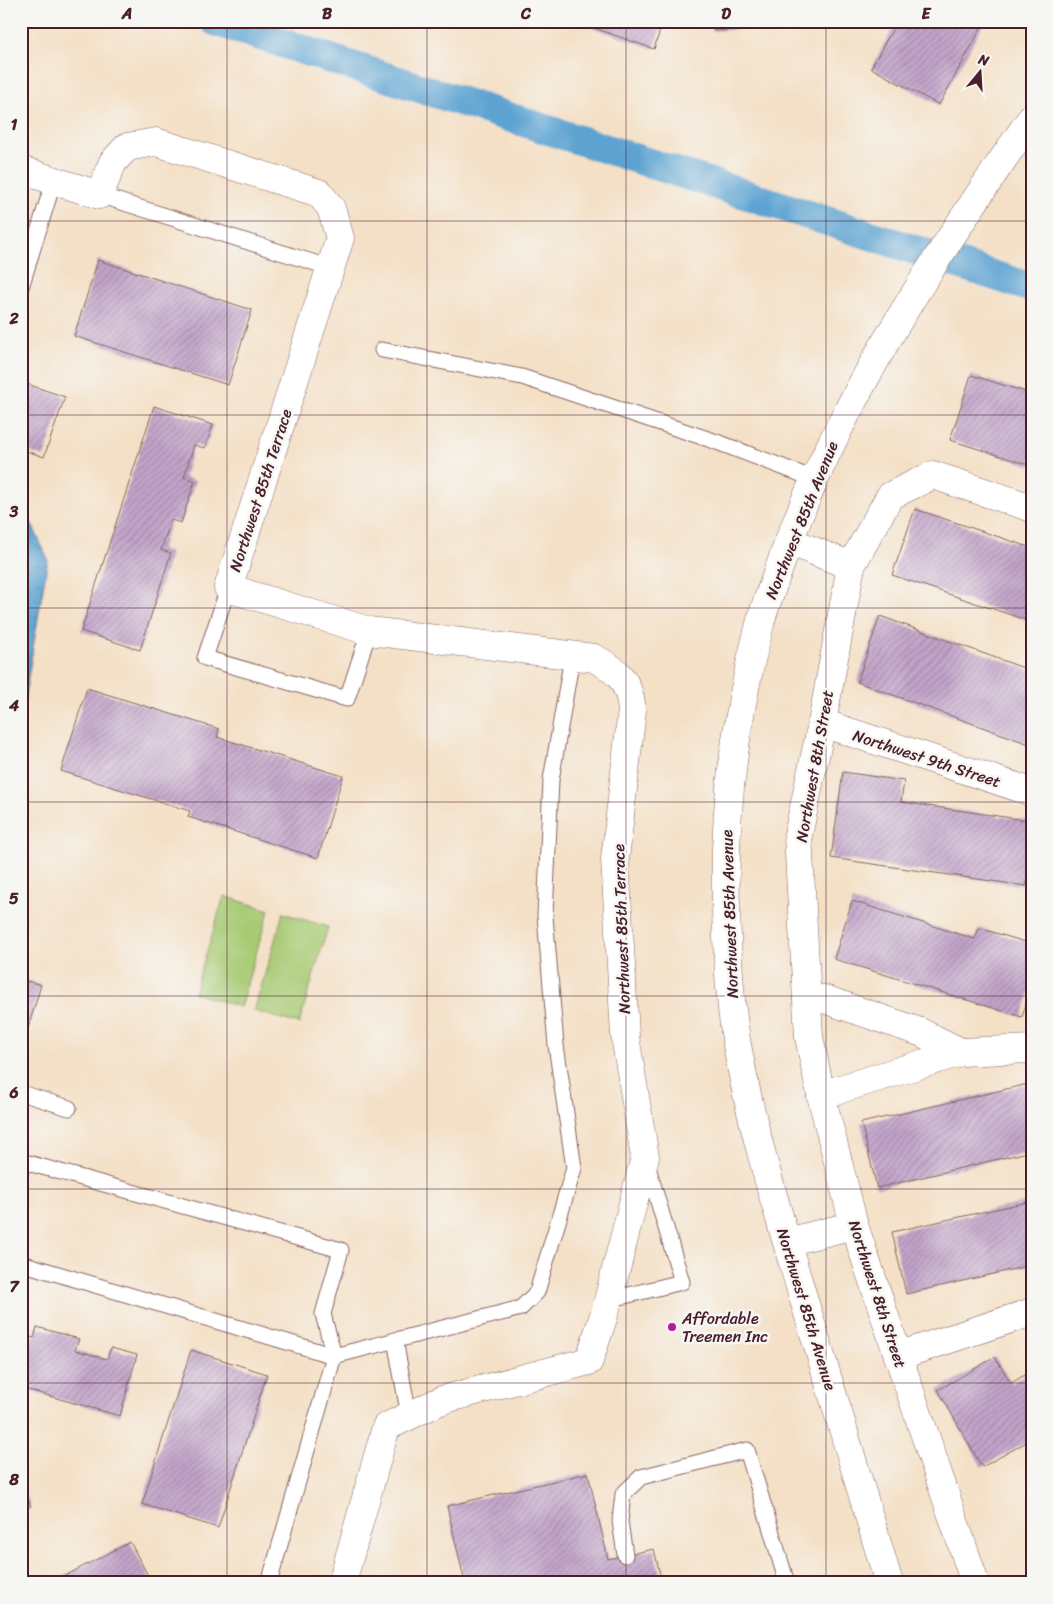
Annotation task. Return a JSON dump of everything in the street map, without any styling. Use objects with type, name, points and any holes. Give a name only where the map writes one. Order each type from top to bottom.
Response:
[{"type":"street","name":"Northwest 85th Avenue","points":[[889,1583],[787,1242],[750,1106],[736,1037],[728,965],[725,865],[731,775],[742,706],[762,618],[789,541],[814,480],[848,410],[891,335],[959,223],[1032,118]]},
{"type":"street","name":"Northwest 85th Terrace","points":[[99,195],[113,162],[127,148],[156,142],[319,194],[331,208],[340,238],[228,588],[369,631],[572,657],[594,658],[614,669],[630,691],[632,710],[615,860],[625,1036],[645,1157],[608,1300],[589,1361],[442,1400],[386,1428],[342,1583]]},
{"type":"street","points":[[21,170],[99,195]]},
{"type":"street","name":"Northwest 8th Street","points":[[975,1583],[854,1225],[821,1095],[810,1037],[798,835],[822,723],[851,566],[890,496],[933,475],[1032,508]]},
{"type":"street","points":[[789,541],[851,566]]},
{"type":"street","name":"Northwest 9th Street","points":[[822,723],[1032,792]]},
{"type":"street","points":[[807,998],[824,1000],[920,1032],[961,1052]]},
{"type":"street","points":[[821,1095],[961,1052],[1032,1049]]},
{"type":"street","points":[[787,1242],[854,1225]]},
{"type":"street","points":[[898,1356],[1032,1312]]},
{"type":"lane","points":[[21,287],[54,180]]},
{"type":"lane","points":[[99,195],[331,268]]},
{"type":"lane","points":[[382,350],[522,377],[718,442],[814,480]]},
{"type":"lane","points":[[228,588],[205,658],[347,700],[369,631]]},
{"type":"lane","points":[[21,1263],[334,1356],[521,1308],[536,1292],[574,1168],[556,1045],[545,916],[551,780],[572,657]]},
{"type":"lane","points":[[21,1093],[69,1108]]},
{"type":"lane","points":[[608,1300],[682,1282],[645,1157]]},
{"type":"lane","points":[[21,1161],[342,1250],[323,1314],[334,1356],[269,1583]]},
{"type":"lane","points":[[394,1340],[410,1416]]},
{"type":"lane","points":[[625,1555],[620,1521],[623,1494],[641,1476],[747,1450],[787,1583]]},
{"type":"green space","points":[[224,896],[269,910],[240,1007],[194,993]]},
{"type":"green space","points":[[283,913],[328,927],[299,1024],[254,1011]]},
{"type":"water","points":[[21,501],[48,559],[21,720]]},
{"type":"building","points":[[574,21],[663,21],[654,49]]},
{"type":"building","points":[[713,21],[838,21],[839,23],[713,31]]},
{"type":"building","points":[[897,21],[985,21],[939,105],[871,68]]},
{"type":"building","points":[[98,260],[252,310],[228,385],[74,336]]},
{"type":"building","points":[[971,375],[1032,394],[1032,466],[950,440]]},
{"type":"building","points":[[21,382],[65,397],[44,457],[21,449]]},
{"type":"building","points":[[154,406],[213,425],[205,448],[194,445],[184,477],[195,481],[181,523],[171,520],[161,550],[171,553],[140,650],[81,631]]},
{"type":"building","points":[[915,509],[1032,548],[1032,622],[892,575]]},
{"type":"building","points":[[880,616],[1032,671],[1032,745],[857,682]]},
{"type":"building","points":[[87,688],[219,729],[217,737],[343,776],[318,858],[188,817],[190,811],[61,771]]},
{"type":"building","points":[[843,772],[904,781],[901,802],[1032,821],[1032,847],[1026,886],[831,858]]},
{"type":"building","points":[[852,901],[975,939],[979,928],[1032,944],[1032,985],[1022,1017],[834,959]]},
{"type":"building","points":[[21,979],[41,985],[22,1048],[21,1048]]},
{"type":"building","points":[[1032,1083],[1032,1151],[877,1188],[861,1123]]},
{"type":"building","points":[[1032,1201],[1032,1265],[906,1294],[892,1232]]},
{"type":"building","points":[[37,1327],[79,1339],[75,1350],[107,1359],[111,1348],[137,1355],[120,1416],[21,1388],[21,1335],[34,1338]]},
{"type":"building","points":[[191,1350],[267,1374],[218,1528],[142,1504]]},
{"type":"building","points":[[995,1357],[1011,1383],[1032,1371],[1032,1439],[982,1467],[938,1390]]},
{"type":"building","points":[[588,1473],[608,1559],[654,1549],[662,1583],[465,1583],[447,1506]]},
{"type":"building","points":[[21,1486],[31,1506],[21,1511]]},
{"type":"building","points":[[130,1542],[152,1583],[61,1583],[59,1579]]},
{"type":"waterway","points":[[215,21],[1032,288]]},
{"type":"place","name":"Affordable Treemen Inc","points":[[672,1327]]}]
